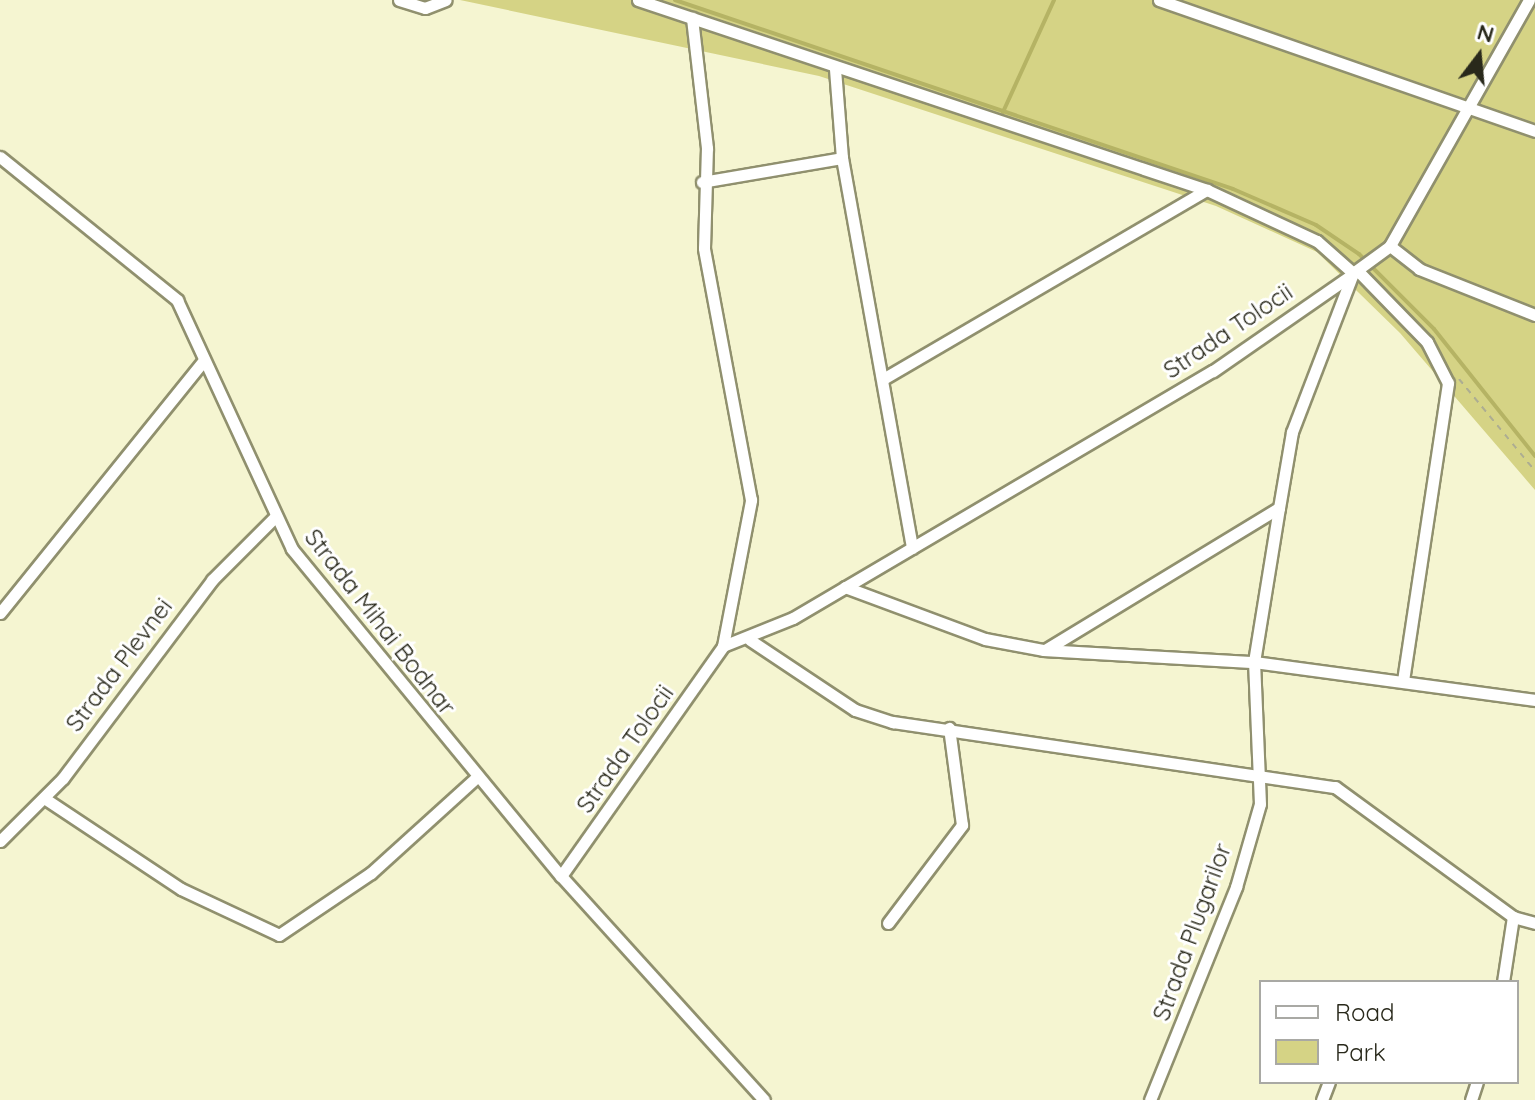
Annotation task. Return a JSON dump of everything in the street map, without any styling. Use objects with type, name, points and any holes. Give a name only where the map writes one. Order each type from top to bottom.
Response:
[{"type":"street","points":[[399,0],[425,8],[446,0]]},
{"type":"street","points":[[638,0],[835,69],[1207,190],[1317,241],[1358,271],[1443,365],[1446,407],[1403,680]]},
{"type":"street","points":[[1159,0],[1535,131]]},
{"type":"street","name":"Strada Tolocii","points":[[723,646],[750,640],[845,587],[1213,371],[1377,259],[1390,246],[1465,105],[1529,0]]},
{"type":"street","name":"Strada Tolocii","points":[[561,876],[723,646],[751,486],[704,248],[702,182],[705,120],[692,18]]},
{"type":"street","points":[[835,69],[842,158],[912,548]]},
{"type":"street","name":"Strada Mihai Bodnar","points":[[0,157],[166,287],[188,315],[204,360],[275,517],[311,574],[561,876],[764,1100]]},
{"type":"street","points":[[702,182],[842,158]]},
{"type":"street","points":[[883,379],[1207,190]]},
{"type":"street","points":[[1390,246],[1419,269],[1535,315]]},
{"type":"street","points":[[1261,776],[1254,662],[1292,432],[1358,271]]},
{"type":"street","points":[[0,613],[204,360]]},
{"type":"street","points":[[1044,650],[1279,508]]},
{"type":"street","name":"Strada Plevnei","points":[[0,841],[44,798],[212,580],[275,517]]},
{"type":"street","points":[[845,587],[985,639],[1044,650],[1254,662],[1535,700]]},
{"type":"street","points":[[750,640],[855,710],[949,728],[1335,787],[1513,917],[1535,923]]},
{"type":"street","points":[[888,923],[962,825],[949,728]]},
{"type":"street","name":"Strada Plugarilor","points":[[1150,1100],[1236,887],[1261,776]]},
{"type":"street","points":[[44,798],[181,889],[279,935],[371,873],[477,777]]},
{"type":"street","points":[[1503,980],[1513,917]]},
{"type":"street","points":[[747,1100],[755,1089]]},
{"type":"path","points":[[1443,365],[1535,471]]},
{"type":"green space","points":[[460,0],[1535,0],[1535,490],[1400,333],[1317,252],[1216,206],[819,76]]},
{"type":"waterway","points":[[675,0],[1233,189],[1316,225],[1359,254],[1434,329],[1535,456]]},
{"type":"waterway","points":[[1003,112],[1054,0]]}]
